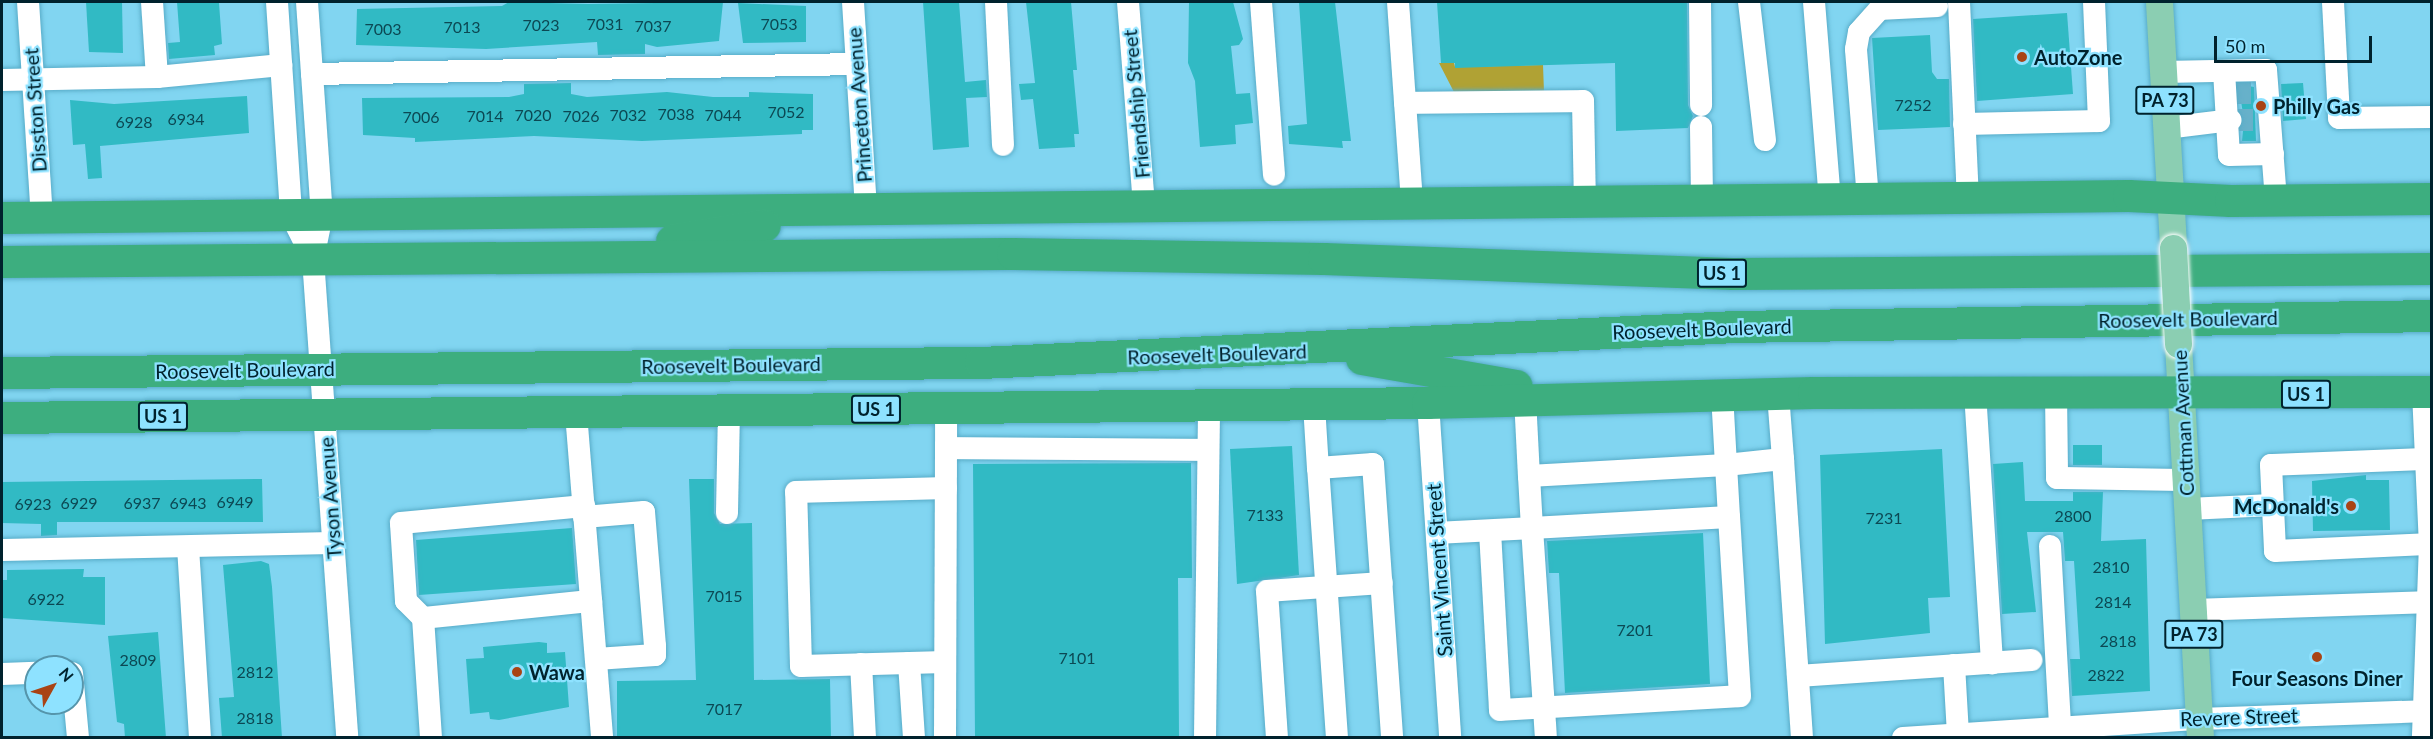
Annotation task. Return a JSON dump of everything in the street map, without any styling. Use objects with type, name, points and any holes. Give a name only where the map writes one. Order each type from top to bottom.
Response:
[{"type":"highway","points":[[2,218],[1968,197],[2276,201],[2432,199]]},
{"type":"highway","points":[[572,257],[866,209]]},
{"type":"highway","name":"US 1","points":[[2,262],[1162,255],[1850,274],[2432,269]]},
{"type":"highway","name":"Roosevelt Boulevard","points":[[2,373],[981,363],[1311,350],[1850,323],[2432,316]]},
{"type":"highway","points":[[1311,350],[1571,396]]},
{"type":"highway","name":"US 1","points":[[2,418],[1314,405],[1428,403],[1571,396],[1722,394],[2427,392]]},
{"type":"main road","name":"Cottman Avenue","points":[[2159,2],[2199,728]]},
{"type":"street","name":"Disston Street","points":[[28,2],[42,218]]},
{"type":"street","points":[[152,2],[157,77]]},
{"type":"street","name":"Tyson Avenue","points":[[277,2],[291,215],[313,259]]},
{"type":"street","name":"Tyson Avenue","points":[[307,2],[322,214],[313,259],[347,738]]},
{"type":"street","name":"Princeton Avenue","points":[[853,2],[866,209]]},
{"type":"street","points":[[996,2],[1003,145]]},
{"type":"street","name":"Friendship Street","points":[[1128,2],[1144,206]]},
{"type":"street","points":[[1261,2],[1274,175]]},
{"type":"street","points":[[1398,2],[1412,203]]},
{"type":"street","points":[[1700,2],[1702,200]]},
{"type":"street","points":[[1749,2],[1765,140]]},
{"type":"street","points":[[1814,2],[1830,199]]},
{"type":"street","points":[[1959,2],[1968,197]]},
{"type":"street","points":[[1964,124],[2099,121],[2094,2]]},
{"type":"street","points":[[2332,2],[2339,118],[2432,117]]},
{"type":"street","points":[[1868,199],[1856,50],[1859,32],[1880,9],[1937,6]]},
{"type":"street","points":[[312,74],[857,64]]},
{"type":"street","points":[[2,81],[157,77],[281,65]]},
{"type":"street","points":[[2224,70],[2228,93],[2229,155],[2273,154]]},
{"type":"street","points":[[2163,72],[2266,70],[2260,93],[2262,120],[2273,154],[2276,201]]},
{"type":"street","points":[[1405,104],[1583,100],[1585,201]]},
{"type":"street","points":[[2166,128],[2229,120]]},
{"type":"street","points":[[1975,392],[1992,663]]},
{"type":"street","points":[[2056,392],[2056,478],[2186,480]]},
{"type":"street","points":[[2423,738],[2427,710],[2431,544],[2427,392]]},
{"type":"street","points":[[1490,531],[1500,710],[1740,696],[1722,394]]},
{"type":"street","points":[[1778,394],[1802,738]]},
{"type":"street","points":[[1525,398],[1546,738]]},
{"type":"street","name":"Saint Vincent Street","points":[[1428,403],[1450,738]]},
{"type":"street","points":[[1314,405],[1337,738]]},
{"type":"street","points":[[1205,738],[1209,406]]},
{"type":"street","points":[[945,738],[946,408]]},
{"type":"street","points":[[727,513],[729,411]]},
{"type":"street","points":[[576,413],[602,738]]},
{"type":"street","points":[[946,448],[1208,450]]},
{"type":"street","points":[[1529,476],[1726,465],[1783,459]]},
{"type":"street","points":[[1318,468],[1373,464],[1392,738]]},
{"type":"street","points":[[2428,465],[2271,465],[2272,505],[2275,551],[2431,544]]},
{"type":"street","points":[[945,488],[796,492],[801,666],[945,662]]},
{"type":"street","points":[[2188,508],[2272,505]]},
{"type":"street","points":[[431,738],[423,618],[406,601],[401,523],[584,512],[644,512],[656,655],[596,659]]},
{"type":"street","points":[[1437,533],[1729,517]]},
{"type":"street","points":[[2,550],[333,543]]},
{"type":"street","points":[[2050,546],[2060,727]]},
{"type":"street","points":[[188,547],[200,738]]},
{"type":"street","points":[[1277,738],[1267,591],[1382,583]]},
{"type":"street","points":[[423,618],[591,601]]},
{"type":"street","points":[[2193,610],[2429,602]]},
{"type":"street","points":[[1798,676],[2031,660]]},
{"type":"street","points":[[909,663],[914,738]]},
{"type":"street","points":[[861,664],[865,738]]},
{"type":"street","points":[[1954,665],[1958,734]]},
{"type":"street","points":[[2,674],[24,673]]},
{"type":"street","name":"Revere Street","points":[[1903,738],[2060,727],[2199,728],[2427,710]]},
{"type":"street","points":[[76,715],[78,738]]},
{"type":"shaded area","points":[[1439,63],[1454,63],[1455,67],[1543,65],[1544,92],[1455,94]]},
{"type":"building","points":[[86,2],[122,2],[123,53],[89,52]]},
{"type":"building","points":[[177,2],[219,3],[222,44],[214,46],[215,55],[169,59],[168,43],[180,42]]},
{"type":"building","points":[[509,2],[588,4],[723,2],[719,41],[657,47],[645,44],[645,54],[598,55],[597,42],[486,49],[356,45],[357,9],[502,6]]},
{"type":"building","points":[[923,2],[959,2],[965,82],[986,80],[987,97],[966,98],[969,147],[933,150]]},
{"type":"building","points":[[1026,2],[1071,2],[1077,70],[1073,70],[1079,134],[1074,134],[1075,147],[1039,149],[1033,99],[1021,100],[1019,84],[1035,83]]},
{"type":"building","points":[[1189,2],[1233,2],[1243,39],[1239,45],[1231,46],[1236,94],[1250,93],[1253,123],[1235,125],[1236,144],[1200,147],[1195,81],[1188,63]]},
{"type":"building","points":[[1299,2],[1335,2],[1351,141],[1342,141],[1343,148],[1289,144],[1288,126],[1307,124]]},
{"type":"building","points":[[1437,2],[1687,2],[1688,105],[1693,116],[1688,128],[1616,131],[1615,63],[1455,68],[1455,63],[1441,63]]},
{"type":"building","points":[[738,3],[806,6],[806,42],[743,43]]},
{"type":"building","name":"AutoZone","points":[[2067,13],[2073,94],[1977,101],[1973,19]]},
{"type":"building","points":[[1930,35],[1932,72],[1937,79],[1949,79],[1950,127],[1878,130],[1872,38]]},
{"type":"building","points":[[571,83],[571,94],[587,97],[667,92],[713,97],[749,97],[749,92],[813,94],[813,130],[802,130],[802,134],[642,141],[534,136],[415,142],[415,138],[363,135],[362,98],[509,97],[524,94],[524,84]]},
{"type":"building","points":[[2303,83],[2306,119],[2283,121],[2281,84]]},
{"type":"building","points":[[2238,84],[2254,87],[2256,141],[2242,141],[2244,119]]},
{"type":"building","points":[[247,96],[249,133],[100,146],[102,178],[88,179],[85,144],[73,145],[70,100],[114,104]]},
{"type":"building","points":[[2073,445],[2102,445],[2102,465],[2073,465]]},
{"type":"building","points":[[1292,446],[1299,575],[1237,584],[1230,449]]},
{"type":"building","points":[[1942,449],[1950,597],[1928,598],[1930,633],[1825,644],[1820,455]]},
{"type":"building","points":[[2023,462],[2025,501],[2073,501],[2073,492],[2103,492],[2101,541],[2146,539],[2150,691],[2072,696],[2070,659],[2080,659],[2074,561],[2065,561],[2063,532],[2027,532],[2036,612],[2002,614],[1993,464]]},
{"type":"building","points":[[1191,463],[1192,578],[1178,578],[1179,738],[975,738],[973,464]]},
{"type":"building","name":"McDonald's","points":[[2366,475],[2366,480],[2389,480],[2390,530],[2313,531],[2312,481]]},
{"type":"building","points":[[262,479],[263,522],[57,522],[57,535],[41,536],[41,524],[2,523],[2,482]]},
{"type":"building","points":[[689,479],[714,479],[714,513],[720,524],[752,523],[754,680],[830,679],[831,738],[617,738],[617,681],[696,680]]},
{"type":"building","points":[[572,528],[576,584],[419,595],[416,540]]},
{"type":"building","points":[[1703,533],[1710,684],[1565,693],[1559,573],[1549,573],[1547,541]]},
{"type":"building","points":[[261,561],[269,564],[272,587],[282,738],[222,738],[219,698],[234,697],[223,565]]},
{"type":"building","points":[[84,569],[83,577],[105,577],[105,625],[2,618],[2,580],[7,580],[7,570]]},
{"type":"building","points":[[158,632],[166,738],[125,738],[124,724],[117,722],[108,636]]},
{"type":"building","name":"Wawa","points":[[547,643],[547,653],[565,652],[569,707],[499,720],[490,719],[489,712],[470,714],[466,659],[484,658],[483,647]]},
{"type":"tunnel","points":[[2229,93],[2253,93]]},
{"type":"tunnel","points":[[2231,120],[2255,120]]},
{"type":"place","name":"AutoZone","points":[[2022,57]]},
{"type":"place","name":"Philly Gas","points":[[2261,106]]},
{"type":"place","name":"McDonald's","points":[[2351,506]]},
{"type":"place","name":"Four Seasons Diner","points":[[2317,657]]},
{"type":"place","name":"Wawa","points":[[517,672]]}]
